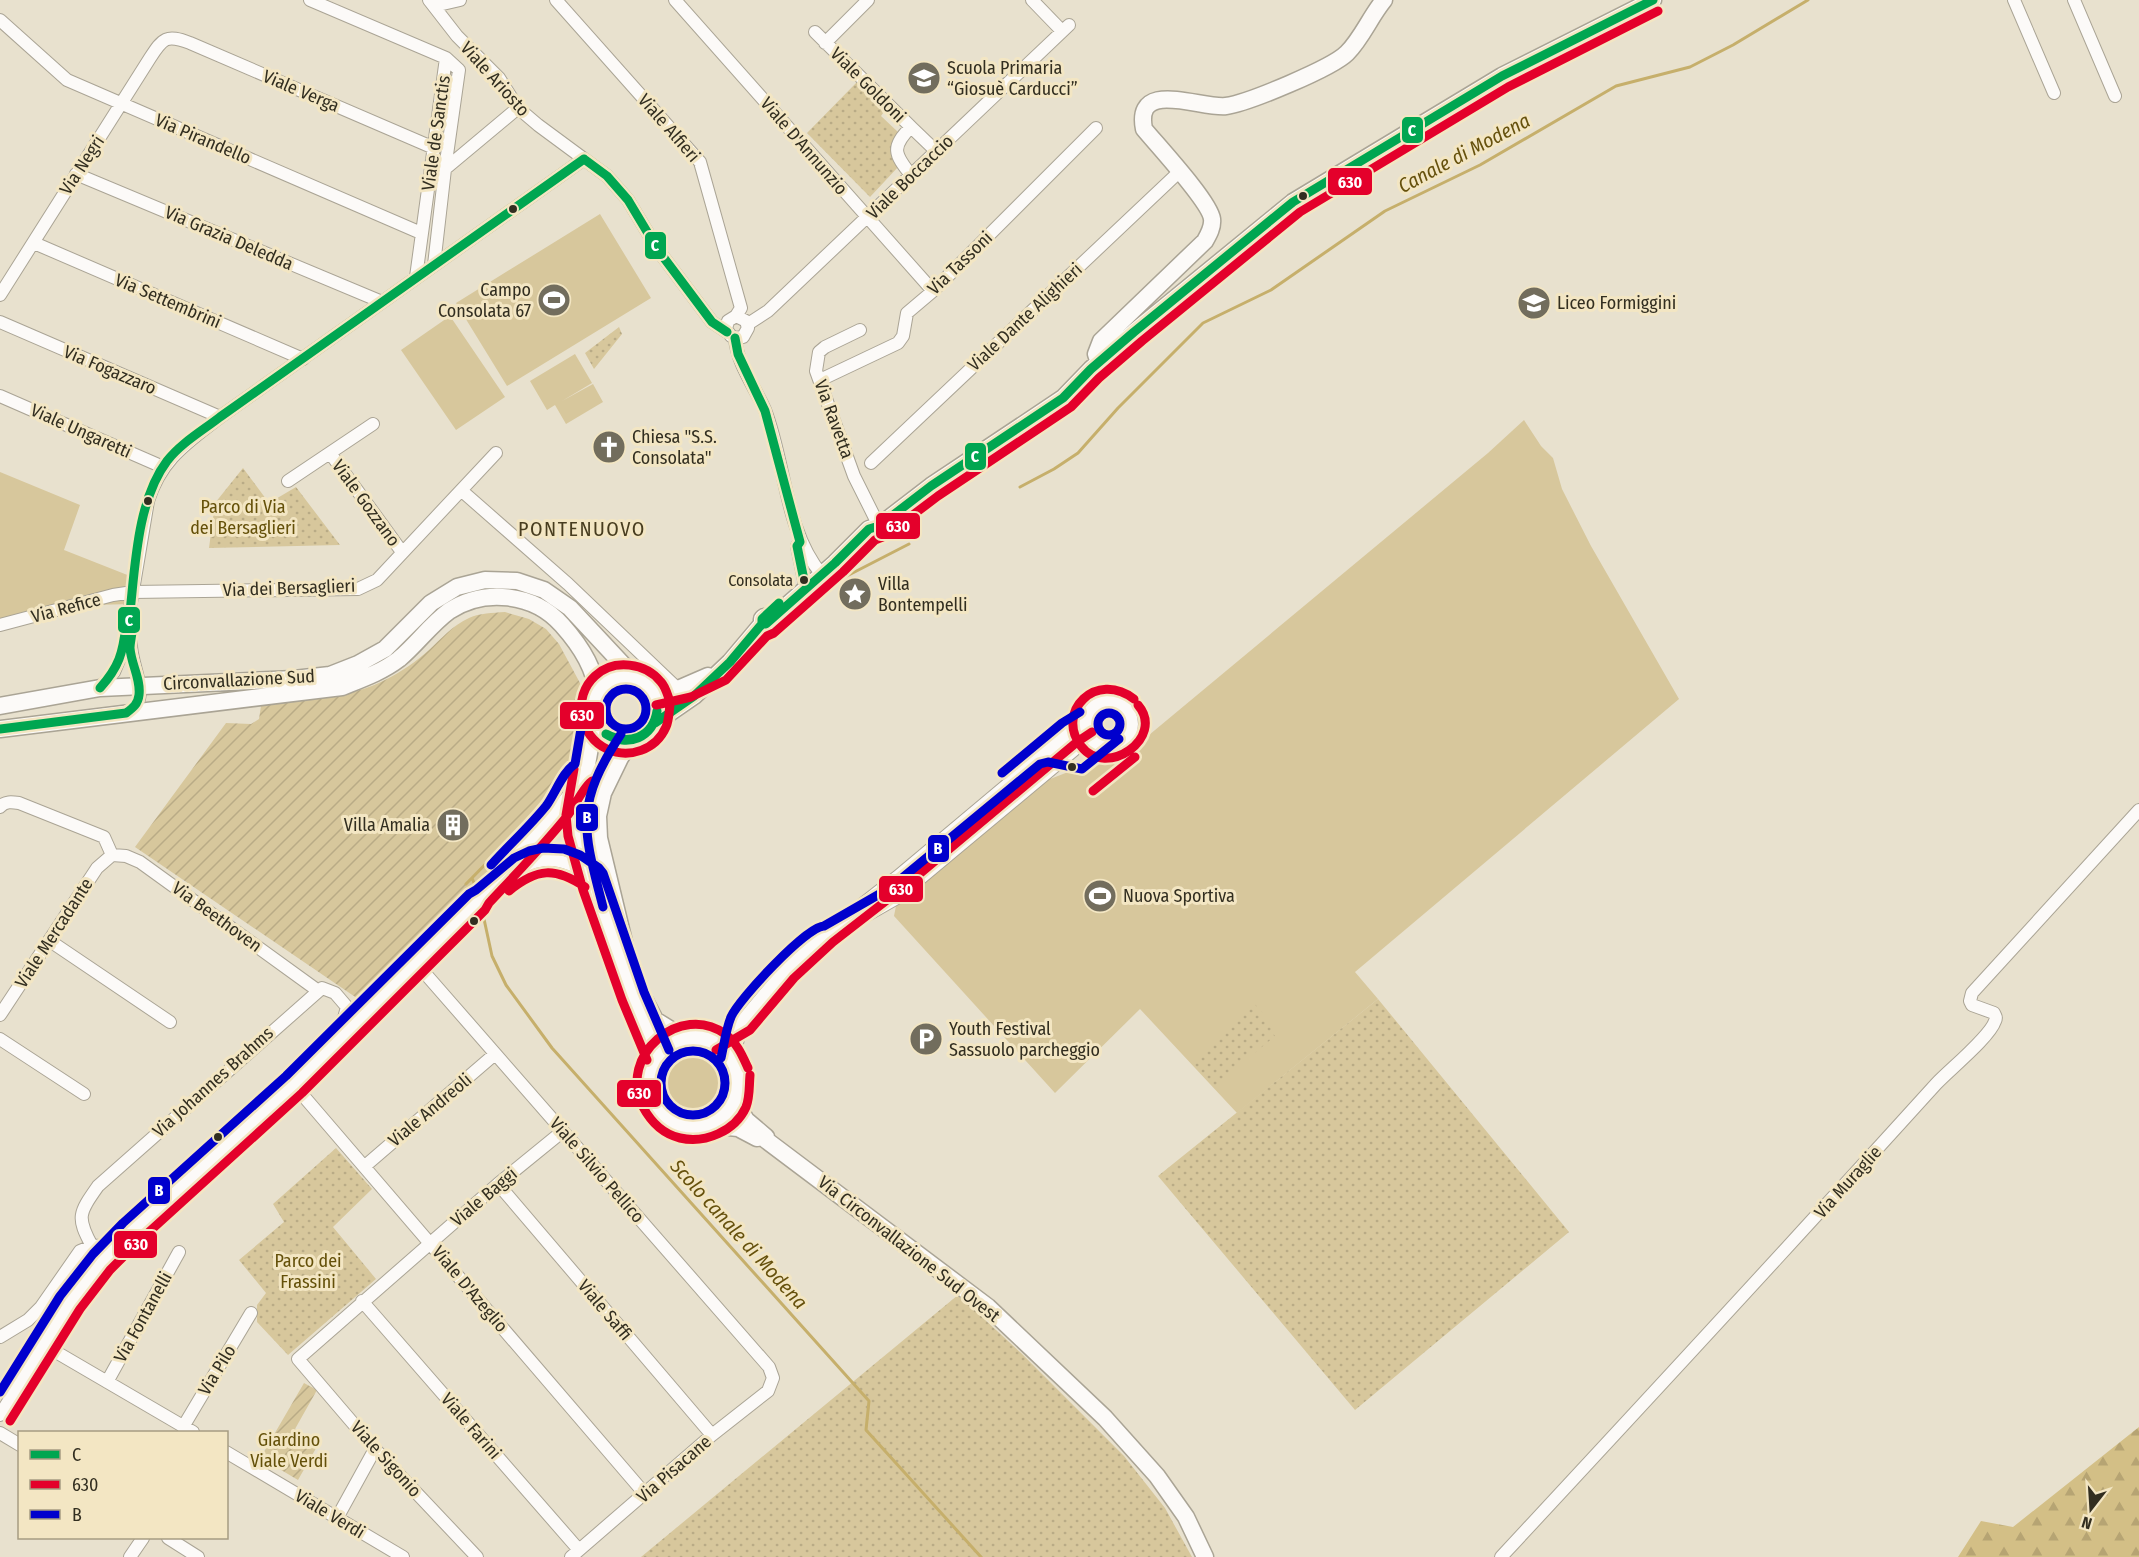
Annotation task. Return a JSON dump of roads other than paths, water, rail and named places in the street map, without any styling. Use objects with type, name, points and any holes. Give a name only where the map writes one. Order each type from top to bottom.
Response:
[{"type":"main road","points":[[1099,363],[1096,354],[1101,341],[1205,241],[1211,231],[1212,221],[1207,204],[1144,129],[1142,120],[1144,111],[1150,104],[1161,98],[1203,105],[1226,106],[1251,99],[1325,68],[1342,58],[1350,50],[1384,0]]},
{"type":"main road","points":[[595,719],[603,732],[616,740],[631,741],[641,738],[655,723],[694,696],[762,624],[766,624],[866,524],[879,526],[931,486],[1056,403],[1151,318],[1293,202],[1502,76],[1653,0]]},
{"type":"main road","name":"Circonvallazione Sud","points":[[0,706],[100,687],[294,679],[330,675],[358,664],[385,648],[431,603],[457,587],[485,580],[516,581],[544,590],[570,608],[626,668],[630,676],[644,682],[654,693]]},
{"type":"main road","name":"Circonvallazione Sud","points":[[0,729],[342,687],[373,675],[399,658],[434,623],[451,610],[471,600],[494,597],[516,598],[535,604],[557,619],[573,638],[590,665],[596,683],[597,693],[593,705],[595,719],[578,816],[580,833],[592,877],[633,996],[658,1054]]},
{"type":"main road","points":[[655,723],[658,703],[654,693],[678,689],[720,670]]},
{"type":"main road","points":[[597,693],[611,680],[621,676],[630,676]]},
{"type":"main road","points":[[631,741],[603,793],[598,816],[599,838],[634,979],[655,1020],[684,1038]]},
{"type":"main road","points":[[658,1054],[670,1044],[684,1038],[697,1038],[710,1040],[727,1052],[734,1061],[738,1081],[735,1101],[729,1111],[709,1125]]},
{"type":"main road","name":"Via Circonvallazione Sud Ovest","points":[[658,1054],[651,1067],[648,1082],[657,1109],[668,1119],[681,1126],[695,1128],[709,1125],[738,1128],[762,1141],[766,1140]]},
{"type":"main road","name":"Via Circonvallazione Sud Ovest","points":[[735,1101],[746,1120],[766,1137],[766,1140],[997,1315],[1105,1418],[1157,1476],[1186,1516],[1205,1557]]},
{"type":"street","points":[[310,0],[447,58]]},
{"type":"street","points":[[432,3],[460,0]]},
{"type":"street","name":"Viale Alfieri","points":[[556,0],[700,162],[741,308],[736,316]]},
{"type":"street","name":"Viale D'Annunzio","points":[[675,0],[933,291]]},
{"type":"street","name":"Viale Goldoni","points":[[825,42],[868,0]]},
{"type":"street","name":"Viale Boccaccio","points":[[748,324],[768,311],[868,218],[1065,28],[1032,0]]},
{"type":"street","points":[[2014,0],[2054,93]]},
{"type":"street","points":[[2074,0],[2115,96]]},
{"type":"street","name":"Viale Ariosto","points":[[432,3],[457,36],[500,78],[518,108],[607,176],[627,200],[658,250],[712,322],[731,335]]},
{"type":"street","name":"Via Pirandello","points":[[0,20],[67,80],[421,233]]},
{"type":"street","name":"Viale Goldoni","points":[[815,32],[936,151]]},
{"type":"street","name":"Via Negri","points":[[0,295],[153,53],[167,38]]},
{"type":"street","name":"Viale Verga","points":[[167,38],[190,43],[434,148]]},
{"type":"street","name":"Viale de Sanctis","points":[[416,278],[447,58]]},
{"type":"street","name":"Viale de Sanctis","points":[[434,265],[459,70],[447,58]]},
{"type":"street","points":[[445,169],[518,108]]},
{"type":"street","name":"Viale Goldoni","points":[[911,126],[898,141],[896,151],[900,161],[911,175]]},
{"type":"street","name":"Via Tassoni","points":[[820,380],[898,343],[903,336],[907,313],[933,291],[1096,128]]},
{"type":"street","points":[[100,687],[114,672],[123,650],[148,501],[163,467],[187,443],[220,417],[584,159]]},
{"type":"street","name":"Viale Dante Alighieri","points":[[871,463],[1179,172]]},
{"type":"street","name":"Via Grazia Deledda","points":[[76,174],[382,302]]},
{"type":"street","name":"Via Settembrini","points":[[34,243],[303,359]]},
{"type":"street","points":[[731,335],[745,335],[748,324],[742,317],[736,316],[728,321],[726,327],[765,411],[800,542],[814,575]]},
{"type":"street","name":"Via Fogazzaro","points":[[0,322],[220,417]]},
{"type":"street","name":"Via Ravetta","points":[[860,330],[819,352],[816,370],[854,476],[879,526]]},
{"type":"street","name":"Viale Ungaretti","points":[[0,396],[163,467]]},
{"type":"street","points":[[288,481],[373,424]]},
{"type":"street","name":"Viale Gozzano","points":[[330,453],[402,552]]},
{"type":"street","name":"Via dei Bersaglieri","points":[[133,592],[358,588],[377,580],[496,453]]},
{"type":"street","points":[[462,491],[568,584],[678,689]]},
{"type":"street","name":"Via Refice","points":[[0,626],[113,595],[133,592]]},
{"type":"street","points":[[129,621],[132,625],[130,651],[140,684]]},
{"type":"street","name":"Circonvallazione Sud","points":[[126,713],[136,706],[140,698],[140,684]]},
{"type":"street","points":[[1105,701],[1119,703],[1130,714],[1131,731],[1123,742],[1111,747],[1094,741],[1088,732],[1086,722],[1089,713],[1094,706],[1105,701]]},
{"type":"street","points":[[710,1040],[742,1022],[786,970],[823,935],[905,871],[1070,732],[1086,722]]},
{"type":"street","points":[[822,938],[826,939],[897,898],[1079,746],[1094,741]]},
{"type":"street","points":[[0,1415],[70,1302],[101,1262],[294,1085],[477,902],[478,897],[554,815],[568,796],[578,776],[586,771]]},
{"type":"street","points":[[0,807],[9,802],[20,803],[104,837],[112,855]]},
{"type":"street","name":"Via Muraglie","points":[[1501,1557],[1732,1310],[1940,1080],[1995,1024],[1994,1013],[1972,1005],[1970,1001],[1972,993],[2139,810]]},
{"type":"street","name":"Viale Mercadante","points":[[0,1015],[97,868],[112,855]]},
{"type":"street","name":"Via Beethoven","points":[[112,855],[126,856],[140,862],[318,990]]},
{"type":"street","points":[[477,902],[482,901],[519,868],[538,860],[566,862],[592,877]]},
{"type":"street","points":[[50,941],[170,1022]]},
{"type":"street","name":"Viale Silvio Pellico","points":[[416,963],[769,1367],[773,1378]]},
{"type":"street","points":[[318,990],[322,988],[331,990],[345,1003],[344,1018],[330,1036],[334,1046]]},
{"type":"street","name":"Via Johannes Brahms","points":[[92,1246],[81,1226],[81,1217],[84,1207],[98,1186],[318,990]]},
{"type":"street","points":[[734,1061],[742,1022]]},
{"type":"street","points":[[0,1039],[84,1094]]},
{"type":"street","name":"Viale Andreoli","points":[[364,1166],[495,1054]]},
{"type":"street","name":"Viale D'Azeglio","points":[[294,1085],[645,1494]]},
{"type":"street","name":"Viale Baggi","points":[[298,1359],[362,1301],[563,1131]]},
{"type":"street","name":"Viale Saffi","points":[[498,1184],[712,1436]]},
{"type":"street","points":[[0,1337],[28,1320],[80,1251],[92,1246],[117,1245]]},
{"type":"street","name":"Via Fontanelli","points":[[107,1382],[179,1252]]},
{"type":"street","name":"Viale Farini","points":[[362,1301],[575,1554]]},
{"type":"street","name":"Via Pilo","points":[[188,1430],[251,1313]]},
{"type":"street","points":[[44,1345],[188,1430]]},
{"type":"street","name":"Viale Sigonio","points":[[298,1359],[375,1449],[477,1557]]},
{"type":"street","name":"Via Pisacane","points":[[575,1554],[768,1391],[773,1378]]},
{"type":"street","points":[[0,1433],[18,1444]]},
{"type":"street","points":[[337,1518],[375,1449]]},
{"type":"street","name":"Viale Verdi","points":[[228,1453],[403,1557]]},
{"type":"street","points":[[130,1557],[142,1539]]},
{"type":"street","points":[[170,1539],[198,1557]]},
{"type":"waterway","name":"Canale di Modena","points":[[1020,487],[1078,453],[1118,408],[1203,323],[1271,290],[1385,211],[1480,165],[1616,86],[1690,67],[1733,45],[1808,0]]},
{"type":"waterway","name":"Canale di Modena","points":[[839,580],[909,544]]},
{"type":"waterway","name":"Canale di Modena","points":[[466,884],[510,839]]},
{"type":"waterway","name":"Canale di Modena","points":[[472,878],[477,890]]},
{"type":"waterway","name":"Scolo canale di Modena","points":[[484,919],[492,956],[506,985],[552,1048],[869,1401],[866,1430],[981,1557]]},
{"type":"waterway","points":[[12,1364],[89,1255]]},
{"type":"place","name":"Scuola Primaria “Giosuè Carducci”","points":[[924,78]]},
{"type":"place","name":"Campo Consolata 67","points":[[554,300]]},
{"type":"place","name":"Liceo Formiggini","points":[[1534,303]]},
{"type":"place","name":"Chiesa \"S.S. Consolata\"","points":[[609,447]]},
{"type":"place","name":"Consolata","points":[[804,580]]},
{"type":"place","name":"Villa Bontempelli","points":[[855,594]]},
{"type":"place","name":"Villa Amalia","points":[[453,825]]},
{"type":"place","name":"Nuova Sportiva","points":[[1100,896]]},
{"type":"place","name":"Youth Festival Sassuolo parcheggio","points":[[926,1039]]},
{"type":"district","name":"PONTENUOVO","points":[[582,529]]},
{"type":"park label","name":"Parco di Via dei Bersaglieri","points":[[243,517]]},
{"type":"park label","name":"Parco dei Frassini","points":[[308,1271]]},
{"type":"park label","name":"Giardino Viale Verdi","points":[[289,1450]]}]
